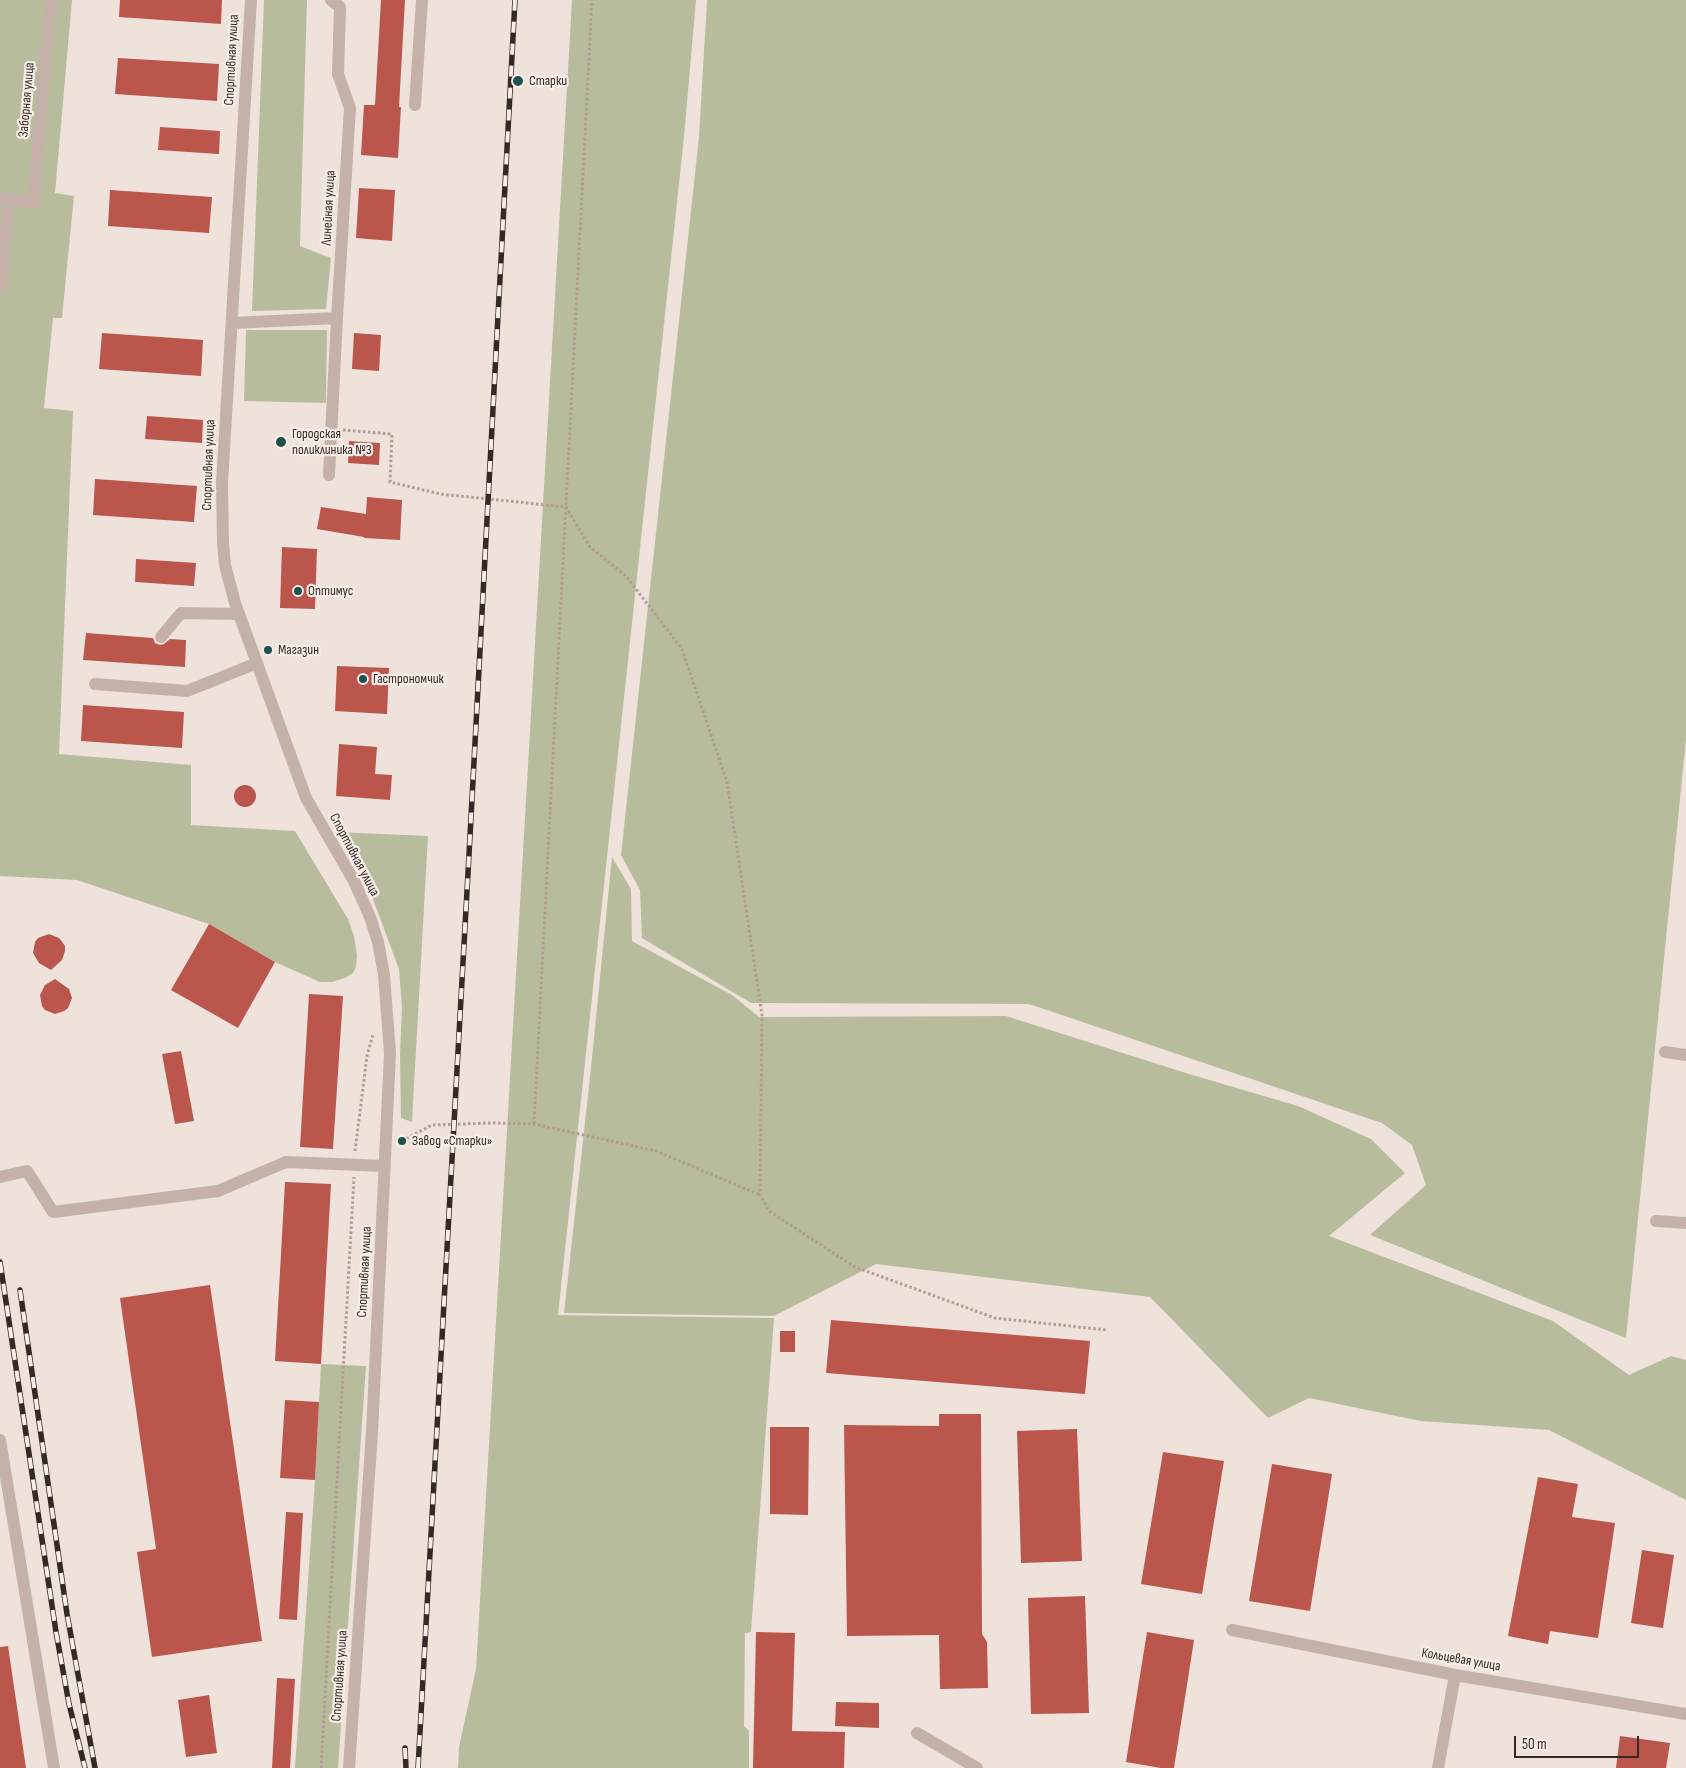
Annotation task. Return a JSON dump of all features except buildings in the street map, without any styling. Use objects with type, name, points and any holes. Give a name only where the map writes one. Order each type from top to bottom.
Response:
[{"type":"street","name":"Заборная улица","points":[[4,199],[33,203],[51,0]]},
{"type":"street","name":"Спортивная улица","points":[[251,0],[222,483],[225,565],[239,614],[306,798],[354,881],[370,917],[378,942],[384,975],[390,1053],[372,1432],[349,1768]]},
{"type":"street","name":"Линейная улица","points":[[331,0],[340,7],[338,74],[350,108],[337,318]]},
{"type":"street","points":[[415,104],[422,0]]},
{"type":"street","points":[[0,290],[4,199]]},
{"type":"street","points":[[232,323],[337,318],[329,475]]},
{"type":"street","points":[[160,637],[181,613],[239,614]]},
{"type":"street","points":[[95,684],[188,690],[257,663]]},
{"type":"street","points":[[1665,1052],[1686,1055]]},
{"type":"street","points":[[0,1177],[27,1171],[53,1212],[218,1191],[286,1162],[385,1166]]},
{"type":"street","points":[[1656,1221],[1686,1223]]},
{"type":"street","points":[[0,1440],[54,1768]]},
{"type":"street","name":"Кольцевая улица","points":[[1232,1630],[1455,1675],[1686,1714]]},
{"type":"street","points":[[1438,1768],[1455,1675]]},
{"type":"street","points":[[917,1733],[977,1768]]},
{"type":"path","points":[[534,1124],[592,0]]},
{"type":"path","points":[[332,429],[392,434],[390,482],[440,494],[566,507]]},
{"type":"path","points":[[566,507],[590,546],[626,576],[682,649],[727,782],[762,1015],[760,1195],[769,1211],[855,1267],[995,1318],[1107,1330]]},
{"type":"path","points":[[321,1768],[354,1165],[368,1056],[375,1027]]},
{"type":"path","points":[[402,1141],[432,1125],[534,1124],[656,1150],[760,1195]]},
{"type":"green space","points":[[0,0],[72,0],[55,193],[74,196],[62,318],[53,318],[44,408],[73,411],[59,754],[191,765],[191,825],[295,831],[348,919],[354,936],[357,955],[356,967],[353,973],[345,978],[332,982],[320,982],[275,962],[209,924],[77,880],[0,876]]},
{"type":"green space","points":[[264,0],[307,0],[300,246],[331,258],[326,309],[252,311]]},
{"type":"green space","points":[[572,0],[696,0],[684,137],[558,1315],[774,1318],[751,1632],[745,1633],[744,1726],[749,1731],[749,1768],[458,1768],[459,1747],[476,1669]]},
{"type":"green space","points":[[707,0],[1686,0],[1686,739],[1626,1338],[1370,1235],[1426,1185],[1412,1145],[1382,1123],[1029,1004],[751,1003],[642,938],[640,890],[621,855],[699,137]]},
{"type":"green space","points":[[246,330],[327,330],[326,403],[244,401]]},
{"type":"green space","points":[[335,832],[428,836],[412,1122],[401,1118],[400,1054],[402,1007],[399,969],[361,867]]},
{"type":"green space","points":[[612,857],[631,889],[632,941],[732,995],[759,1017],[1006,1016],[1189,1074],[1298,1106],[1371,1139],[1405,1173],[1329,1236],[1553,1321],[1629,1375],[1671,1356],[1686,1360],[1686,1500],[1549,1430],[1421,1421],[1309,1398],[1268,1418],[1150,1297],[876,1264],[774,1316],[564,1313]]},
{"type":"green space","points":[[321,1364],[366,1366],[338,1768],[295,1768],[315,1480]]},
{"type":"railway","points":[[418,1768],[515,0]]},
{"type":"railway","points":[[0,1262],[56,1632],[69,1704],[85,1768]]},
{"type":"railway","points":[[20,1290],[67,1614],[95,1768]]},
{"type":"railway","points":[[405,1748],[406,1768]]},
{"type":"place","name":"Старки","points":[[518,81]]},
{"type":"place","name":"Городская поликлиника №3","points":[[281,442]]},
{"type":"place","name":"Оптимус","points":[[298,591]]},
{"type":"place","name":"Магазин","points":[[268,650]]},
{"type":"place","name":"Гастрономчик","points":[[363,679]]},
{"type":"place","name":"Завод «Старки»","points":[[402,1141]]}]
